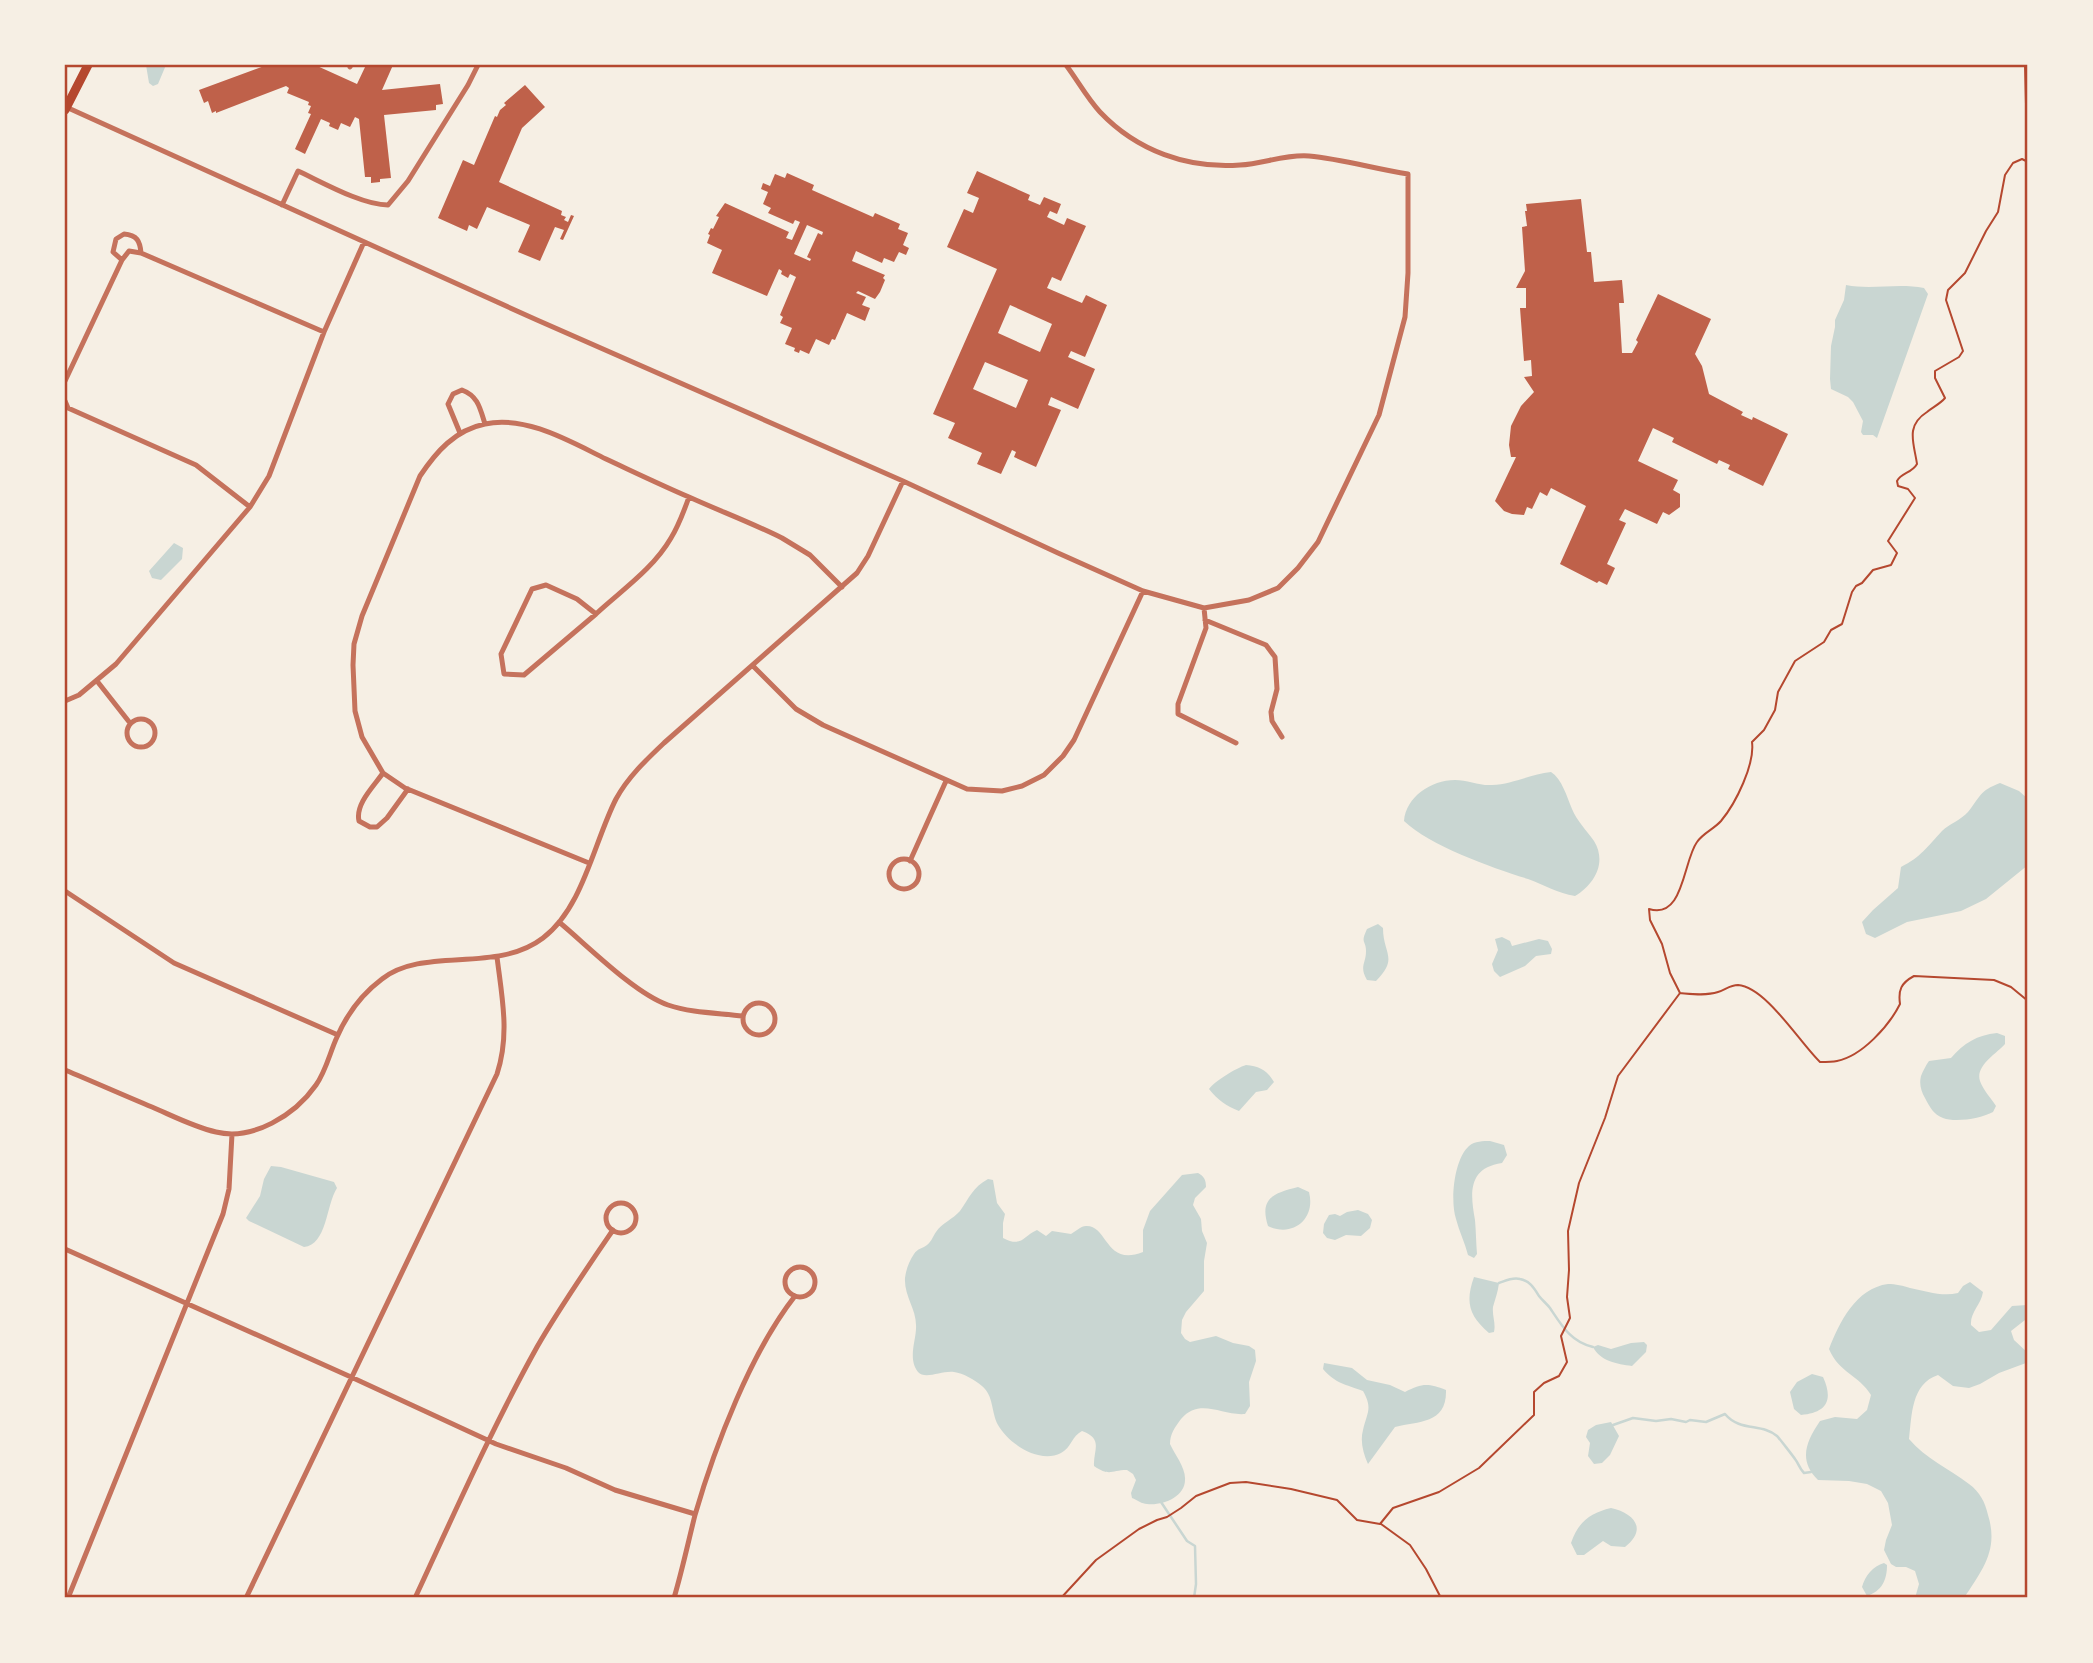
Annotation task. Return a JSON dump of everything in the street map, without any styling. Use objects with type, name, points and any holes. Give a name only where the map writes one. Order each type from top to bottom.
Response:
[{"type":"main road","points":[[66,108],[89,65]]},
{"type":"street","points":[[282,205],[298,171],[366,201],[388,205],[408,181],[478,65]]},
{"type":"street","points":[[66,108],[903,481],[1143,591],[1204,608],[1249,600],[1278,588],[1318,542],[1379,415],[1405,317],[1408,174],[1307,156],[1236,166],[1196,164],[1171,158],[1131,138],[1101,113],[1066,65]]},
{"type":"street","points":[[122,260],[113,252],[118,237],[128,234],[136,237],[141,253]]},
{"type":"street","points":[[65,701],[79,695],[116,664],[250,507],[270,476],[324,332],[364,242]]},
{"type":"street","points":[[65,382],[122,260],[129,251],[141,253],[324,332]]},
{"type":"street","points":[[460,433],[448,404],[453,394],[462,390],[472,394],[478,402],[485,424]]},
{"type":"street","points":[[65,401],[66,410],[197,465],[250,507]]},
{"type":"street","points":[[589,863],[408,789],[383,773],[362,737],[355,711],[354,643],[362,616],[420,476],[432,459],[460,433],[485,424],[510,422],[544,431],[793,544],[820,564],[842,587]]},
{"type":"street","points":[[65,1070],[194,1125],[219,1133],[253,1131],[266,1126],[300,1104],[316,1084],[352,1009],[367,991],[385,976],[408,966],[497,957],[529,947],[542,939],[569,909],[616,800],[638,768],[857,573],[868,556],[903,481]]},
{"type":"street","points":[[596,614],[577,599],[546,585],[532,589],[501,654],[504,674],[523,675],[596,614],[640,576],[671,538],[689,497]]},
{"type":"street","points":[[753,666],[796,709],[822,725],[967,789],[1002,791],[1022,786],[1044,775],[1063,756],[1074,740],[1143,591]]},
{"type":"street","points":[[1204,608],[1206,628],[1178,704],[1178,714],[1236,743]]},
{"type":"street","points":[[1205,620],[1266,645],[1275,657],[1277,689],[1271,712],[1272,721],[1282,737]]},
{"type":"street","points":[[97,681],[131,723]]},
{"type":"street","points":[[141,719],[151,723],[155,734],[150,743],[141,747],[130,743],[126,733],[131,723],[141,719]]},
{"type":"street","points":[[383,773],[359,807],[359,821],[370,827],[377,827],[408,789]]},
{"type":"street","points":[[910,861],[946,781]]},
{"type":"street","points":[[899,860],[910,861],[918,870],[917,881],[908,888],[897,887],[890,879],[891,867],[899,860]]},
{"type":"street","points":[[65,891],[174,963],[338,1035]]},
{"type":"street","points":[[559,922],[651,997],[680,1008],[743,1016]]},
{"type":"street","points":[[246,1598],[496,1074],[502,1058],[505,1026],[497,957]]},
{"type":"street","points":[[761,1003],[772,1009],[775,1021],[768,1031],[757,1034],[746,1028],[743,1016],[750,1006],[761,1003]]},
{"type":"street","points":[[68,1598],[223,1214],[229,1189],[232,1134]]},
{"type":"street","points":[[622,1202],[632,1207],[637,1217],[633,1227],[623,1233],[613,1230],[609,1226],[607,1215],[612,1206],[622,1202]]},
{"type":"street","points":[[415,1598],[537,1347],[565,1300],[613,1230]]},
{"type":"street","points":[[65,1249],[489,1441],[566,1468],[615,1490],[695,1514]]},
{"type":"street","points":[[797,1268],[809,1270],[815,1280],[812,1292],[801,1297],[795,1296],[786,1287],[787,1275],[797,1268]]},
{"type":"street","points":[[674,1598],[695,1514],[726,1423],[781,1313],[795,1296]]},
{"type":"path","points":[[2025,65],[2028,110]]},
{"type":"path","points":[[1680,993],[1650,920],[1649,909],[1666,909],[1674,902],[1681,888],[1688,858],[1697,842],[1732,806],[1747,773],[1754,748],[1752,742],[1764,730],[1775,710],[1778,692],[1795,661],[1824,642],[1831,630],[1842,624],[1856,586],[1873,570],[1885,568],[1895,560],[1897,553],[1888,541],[1915,498],[1908,489],[1898,486],[1896,481],[1917,464],[1911,439],[1918,418],[1945,398],[1935,378],[1935,370],[1959,357],[1963,351],[1946,300],[1948,290],[1965,273],[1998,212],[2005,175],[2013,163],[2022,159],[2028,162]]},
{"type":"path","points":[[1680,993],[1699,995],[1716,993],[1735,985],[1744,986],[1779,1013],[1819,1062],[1837,1061],[1855,1053],[1879,1033],[1894,1016],[1900,1004],[1898,993],[1903,981],[1914,976],[1994,980],[2011,987],[2028,1001]]},
{"type":"path","points":[[1380,1524],[1393,1508],[1439,1492],[1479,1468],[1534,1415],[1534,1392],[1544,1383],[1559,1376],[1567,1362],[1561,1336],[1570,1318],[1567,1297],[1568,1231],[1579,1183],[1605,1118],[1618,1076],[1680,993]]},
{"type":"path","points":[[1061,1598],[1096,1560],[1139,1529],[1167,1517],[1196,1496],[1230,1483],[1246,1482],[1337,1500],[1357,1520],[1380,1524],[1410,1545],[1441,1598]]},
{"type":"shaded area","points":[[146,65],[166,65],[158,84],[153,86],[149,83]]},
{"type":"shaded area","points":[[1846,285],[1924,288],[1928,294],[1877,438],[1863,435],[1863,421],[1853,402],[1831,389],[1831,346],[1835,320],[1844,300]]},
{"type":"shaded area","points":[[174,543],[183,548],[182,559],[161,580],[152,578],[149,571]]},
{"type":"shaded area","points":[[1551,772],[1561,784],[1579,822],[1598,849],[1597,872],[1588,885],[1575,896],[1463,855],[1429,839],[1404,821],[1409,804],[1415,797],[1437,783],[1455,780],[1492,785]]},
{"type":"shaded area","points":[[2000,783],[2019,791],[2028,799],[2028,865],[1986,899],[1961,911],[1907,922],[1875,938],[1866,934],[1862,922],[1898,888],[1901,867],[1965,815],[1984,791]]},
{"type":"shaded area","points":[[1378,924],[1383,928],[1388,956],[1387,967],[1376,981],[1367,980],[1363,968],[1366,951],[1364,937],[1367,929]]},
{"type":"shaded area","points":[[1502,937],[1510,941],[1512,946],[1539,939],[1548,941],[1551,954],[1536,956],[1525,966],[1500,977],[1492,964],[1498,950],[1495,939]]},
{"type":"shaded area","points":[[1997,1033],[2005,1036],[2005,1044],[1983,1065],[1979,1076],[1983,1088],[1996,1106],[1993,1112],[1962,1120],[1937,1115],[1922,1093],[1920,1085],[1921,1076],[1929,1061],[1951,1058],[1971,1041]]},
{"type":"shaded area","points":[[1246,1065],[1262,1069],[1274,1082],[1267,1090],[1256,1092],[1239,1111],[1223,1102],[1209,1089],[1226,1075]]},
{"type":"shaded area","points":[[1490,1141],[1504,1145],[1507,1155],[1502,1163],[1483,1170],[1474,1183],[1472,1200],[1477,1254],[1474,1258],[1468,1255],[1454,1211],[1455,1181],[1460,1160],[1469,1146],[1476,1142]]},
{"type":"shaded area","points":[[271,1166],[334,1182],[337,1188],[322,1232],[312,1245],[304,1247],[246,1218],[260,1196]]},
{"type":"shaded area","points":[[1198,1173],[1206,1185],[1195,1198],[1193,1205],[1201,1219],[1207,1243],[1204,1291],[1186,1312],[1181,1333],[1190,1342],[1216,1336],[1249,1346],[1255,1350],[1256,1361],[1249,1382],[1250,1406],[1245,1414],[1196,1409],[1181,1419],[1175,1428],[1170,1444],[1185,1475],[1184,1486],[1177,1496],[1166,1502],[1153,1504],[1132,1498],[1136,1480],[1133,1474],[1127,1470],[1107,1472],[1094,1466],[1095,1441],[1082,1431],[1061,1453],[1052,1456],[1025,1450],[1009,1439],[998,1425],[989,1394],[979,1384],[958,1373],[925,1375],[918,1372],[913,1361],[915,1319],[905,1284],[908,1266],[916,1252],[929,1243],[938,1229],[960,1211],[983,1182],[993,1180],[997,1203],[1005,1214],[1003,1238],[1009,1241],[1022,1240],[1037,1230],[1046,1236],[1052,1231],[1071,1234],[1086,1226],[1099,1232],[1114,1250],[1131,1255],[1143,1252],[1143,1230],[1150,1211],[1182,1175]]},
{"type":"shaded area","points":[[1298,1187],[1309,1192],[1310,1202],[1306,1218],[1294,1228],[1286,1230],[1268,1226],[1267,1203],[1276,1195]]},
{"type":"shaded area","points":[[1358,1210],[1368,1214],[1372,1220],[1370,1228],[1361,1236],[1346,1235],[1335,1240],[1327,1238],[1323,1233],[1329,1215],[1340,1216]]},
{"type":"shaded area","points":[[1474,1277],[1499,1283],[1493,1307],[1494,1332],[1489,1333],[1482,1327],[1473,1314],[1470,1294]]},
{"type":"shaded area","points":[[1970,1282],[1983,1292],[1971,1320],[1971,1325],[1979,1332],[1991,1330],[2012,1306],[2027,1305],[2028,1315],[2025,1320],[2011,1331],[2014,1340],[2028,1353],[2026,1363],[1969,1388],[1953,1386],[1938,1375],[1923,1385],[1914,1401],[1909,1439],[1976,1490],[1987,1510],[1991,1527],[1987,1559],[1964,1598],[1915,1598],[1919,1584],[1915,1571],[1891,1564],[1884,1550],[1892,1525],[1888,1503],[1881,1491],[1867,1484],[1818,1480],[1808,1465],[1806,1451],[1820,1421],[1835,1417],[1857,1419],[1867,1410],[1871,1395],[1838,1364],[1829,1349],[1838,1328],[1858,1299],[1877,1287],[1888,1284],[1946,1294],[1958,1293]]},
{"type":"shaded area","points":[[1644,1342],[1647,1345],[1646,1352],[1632,1366],[1604,1359],[1593,1347],[1598,1345],[1611,1349]]},
{"type":"shaded area","points":[[1324,1363],[1352,1368],[1367,1380],[1390,1385],[1405,1392],[1425,1385],[1440,1388],[1446,1390],[1445,1401],[1437,1415],[1430,1419],[1395,1427],[1368,1464],[1362,1438],[1368,1410],[1366,1397],[1363,1391],[1332,1378],[1323,1369]]},
{"type":"shaded area","points":[[1812,1374],[1823,1377],[1828,1393],[1826,1404],[1817,1412],[1801,1415],[1794,1409],[1790,1392],[1797,1382]]},
{"type":"shaded area","points":[[1611,1422],[1619,1436],[1610,1455],[1602,1463],[1594,1464],[1588,1456],[1588,1430]]},
{"type":"shaded area","points":[[1611,1508],[1632,1518],[1637,1528],[1632,1540],[1625,1547],[1611,1546],[1603,1541],[1584,1555],[1577,1555],[1571,1543],[1577,1529],[1591,1516]]},
{"type":"shaded area","points":[[1884,1563],[1887,1570],[1883,1584],[1867,1596],[1862,1587],[1865,1579],[1873,1569]]},
{"type":"building","points":[[267,65],[315,65],[357,84],[366,65],[393,65],[382,90],[440,84],[443,104],[436,105],[436,110],[384,115],[391,178],[371,183],[371,177],[365,177],[359,119],[355,117],[350,127],[341,123],[338,130],[321,119],[305,154],[295,149],[311,114],[308,113],[311,106],[308,105],[309,102],[287,93],[289,88],[286,86],[216,113],[212,113],[208,101],[204,103],[199,90]]},
{"type":"building","points":[[525,85],[545,107],[522,128],[499,182],[562,211],[561,215],[566,217],[564,220],[568,222],[571,215],[574,216],[563,240],[560,239],[564,230],[555,227],[540,261],[518,252],[530,225],[487,207],[477,229],[469,225],[467,231],[438,218],[463,160],[474,165],[495,116],[497,117],[506,105],[504,103]]},
{"type":"building","points":[[977,171],[1030,195],[1028,200],[1040,205],[1044,197],[1061,204],[1057,214],[1050,211],[1047,217],[1064,225],[1067,218],[1086,226],[1061,281],[1052,277],[1047,288],[1082,303],[1086,295],[1107,305],[1085,357],[1071,351],[1068,357],[1095,369],[1078,409],[1051,397],[1048,405],[1061,410],[1036,467],[1014,457],[1016,452],[1012,450],[1001,474],[977,464],[982,453],[948,438],[955,423],[933,414],[997,269],[947,247],[964,209],[973,213],[979,198],[967,193]],"holes":[[[1010,305],[1052,324],[1040,352],[998,333]],[[985,362],[1028,380],[1016,408],[973,389]]]},
{"type":"building","points":[[787,173],[814,185],[812,190],[873,217],[875,213],[900,224],[898,229],[908,233],[903,245],[909,248],[906,255],[899,252],[894,262],[884,258],[882,263],[856,251],[852,261],[885,275],[880,292],[875,299],[858,291],[856,293],[866,297],[862,305],[870,308],[865,321],[847,313],[835,340],[832,339],[829,345],[816,339],[809,354],[800,350],[799,353],[794,351],[795,348],[785,344],[792,328],[780,323],[783,317],[780,315],[796,277],[790,274],[788,278],[781,274],[779,269],[767,296],[712,273],[722,250],[707,243],[708,234],[719,217],[716,216],[725,203],[789,232],[786,238],[792,240],[800,222],[795,220],[793,224],[768,213],[771,208],[763,204],[768,192],[761,189],[763,183],[770,186],[775,174],[785,178]],"holes":[[[807,225],[823,232],[822,235],[818,233],[807,257],[810,261],[794,254]]]},
{"type":"building","points":[[1581,199],[1587,252],[1591,252],[1594,282],[1622,280],[1624,303],[1619,303],[1622,353],[1632,353],[1658,294],[1711,319],[1695,354],[1702,366],[1709,394],[1743,412],[1741,415],[1752,420],[1753,417],[1788,434],[1763,486],[1728,469],[1730,465],[1719,460],[1717,464],[1672,442],[1674,438],[1653,428],[1638,461],[1678,480],[1673,490],[1680,494],[1680,507],[1669,515],[1663,512],[1657,524],[1625,509],[1619,520],[1626,523],[1607,564],[1615,568],[1607,585],[1599,581],[1597,583],[1560,564],[1586,506],[1551,488],[1547,496],[1540,492],[1532,509],[1527,507],[1524,515],[1504,511],[1495,501],[1516,457],[1511,457],[1509,445],[1511,426],[1521,406],[1534,392],[1524,377],[1532,376],[1531,360],[1524,361],[1520,308],[1526,308],[1526,288],[1516,288],[1525,271],[1522,227],[1527,226],[1526,204]]},
{"type":"waterway","points":[[1499,1283],[1514,1279],[1526,1281],[1568,1332],[1585,1345],[1593,1347]]},
{"type":"waterway","points":[[1613,1425],[1633,1418],[1706,1422],[1725,1414],[1737,1423],[1777,1436],[1804,1473],[1811,1472]]},
{"type":"waterway","points":[[1161,1502],[1187,1541],[1195,1546],[1194,1598]]}]
